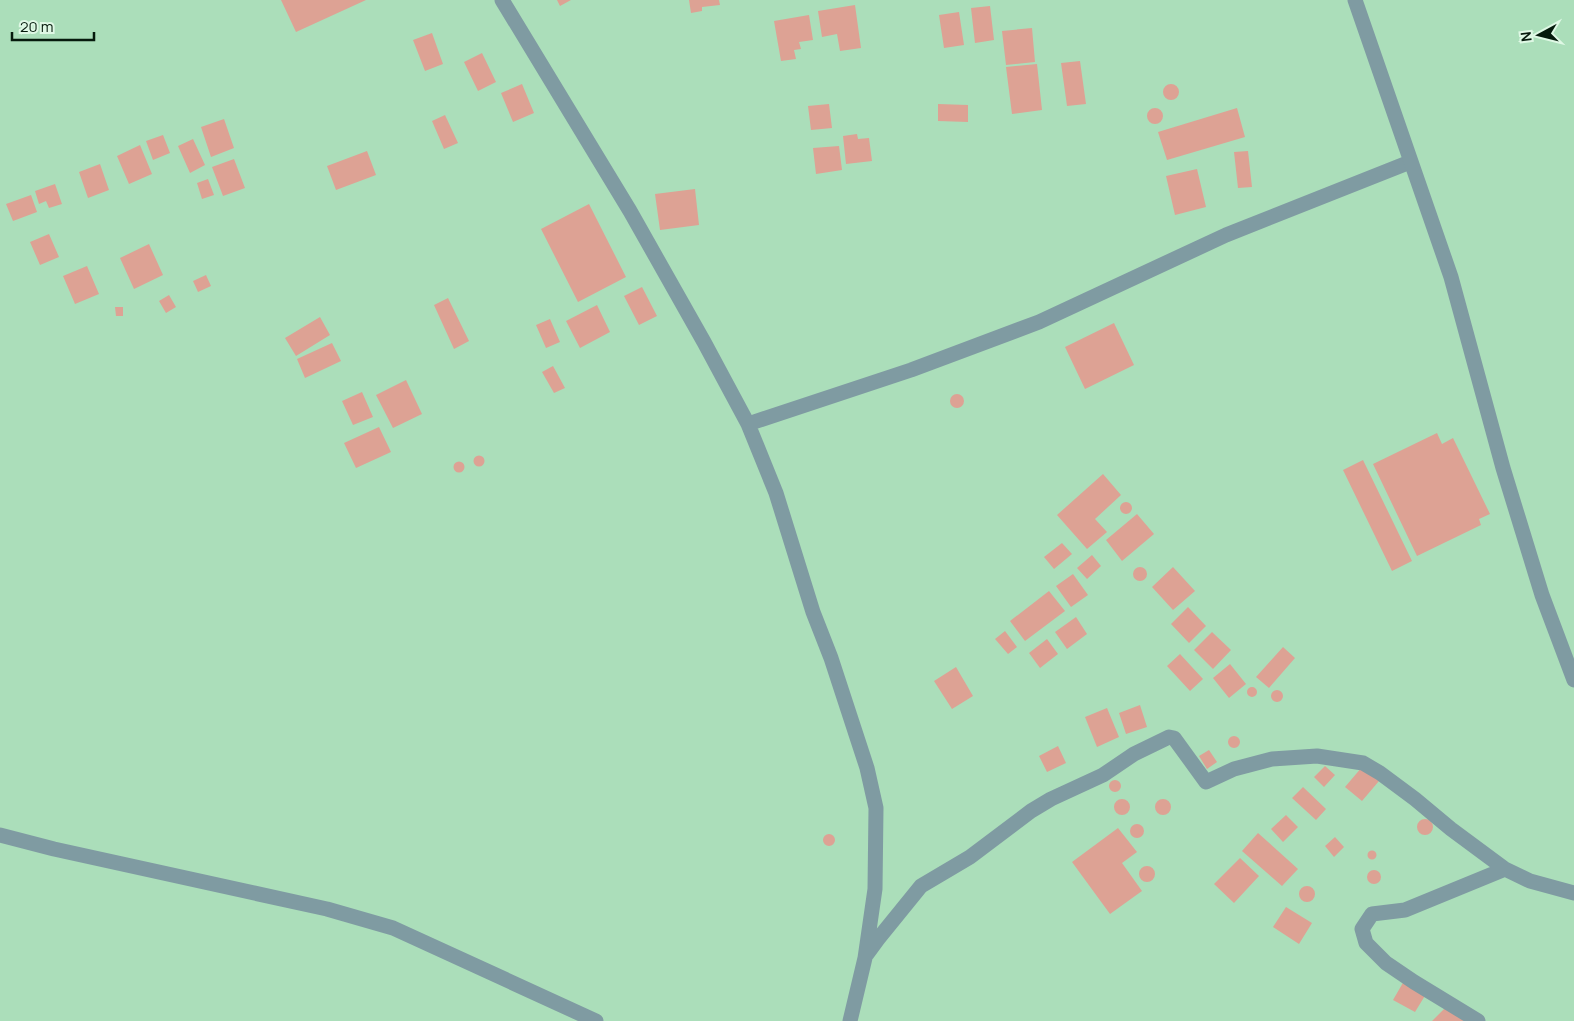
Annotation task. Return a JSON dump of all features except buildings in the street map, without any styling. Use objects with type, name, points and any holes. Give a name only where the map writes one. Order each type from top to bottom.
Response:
[{"type":"street","points":[[502,0],[630,211],[704,342],[748,424],[776,493],[813,612],[831,658],[867,768],[876,808],[875,889],[864,958],[850,1021]]},
{"type":"street","points":[[1355,0],[1451,277],[1503,468],[1542,595],[1574,680]]},
{"type":"street","points":[[748,424],[911,370],[1038,322],[1226,235],[1410,162]]},
{"type":"street","points":[[864,958],[878,938],[928,880],[970,857],[1031,811],[1051,799],[1103,775],[1134,754],[1169,737],[1174,738],[1206,782],[1234,769],[1272,759],[1317,756],[1363,763],[1415,799],[1451,829],[1505,869],[1530,881],[1574,893]]},
{"type":"street","points":[[0,835],[54,849],[328,909],[393,928],[596,1021]]},
{"type":"street","points":[[1478,1021],[1386,963],[1366,943],[1362,928],[1372,914],[1405,910],[1505,869]]}]
